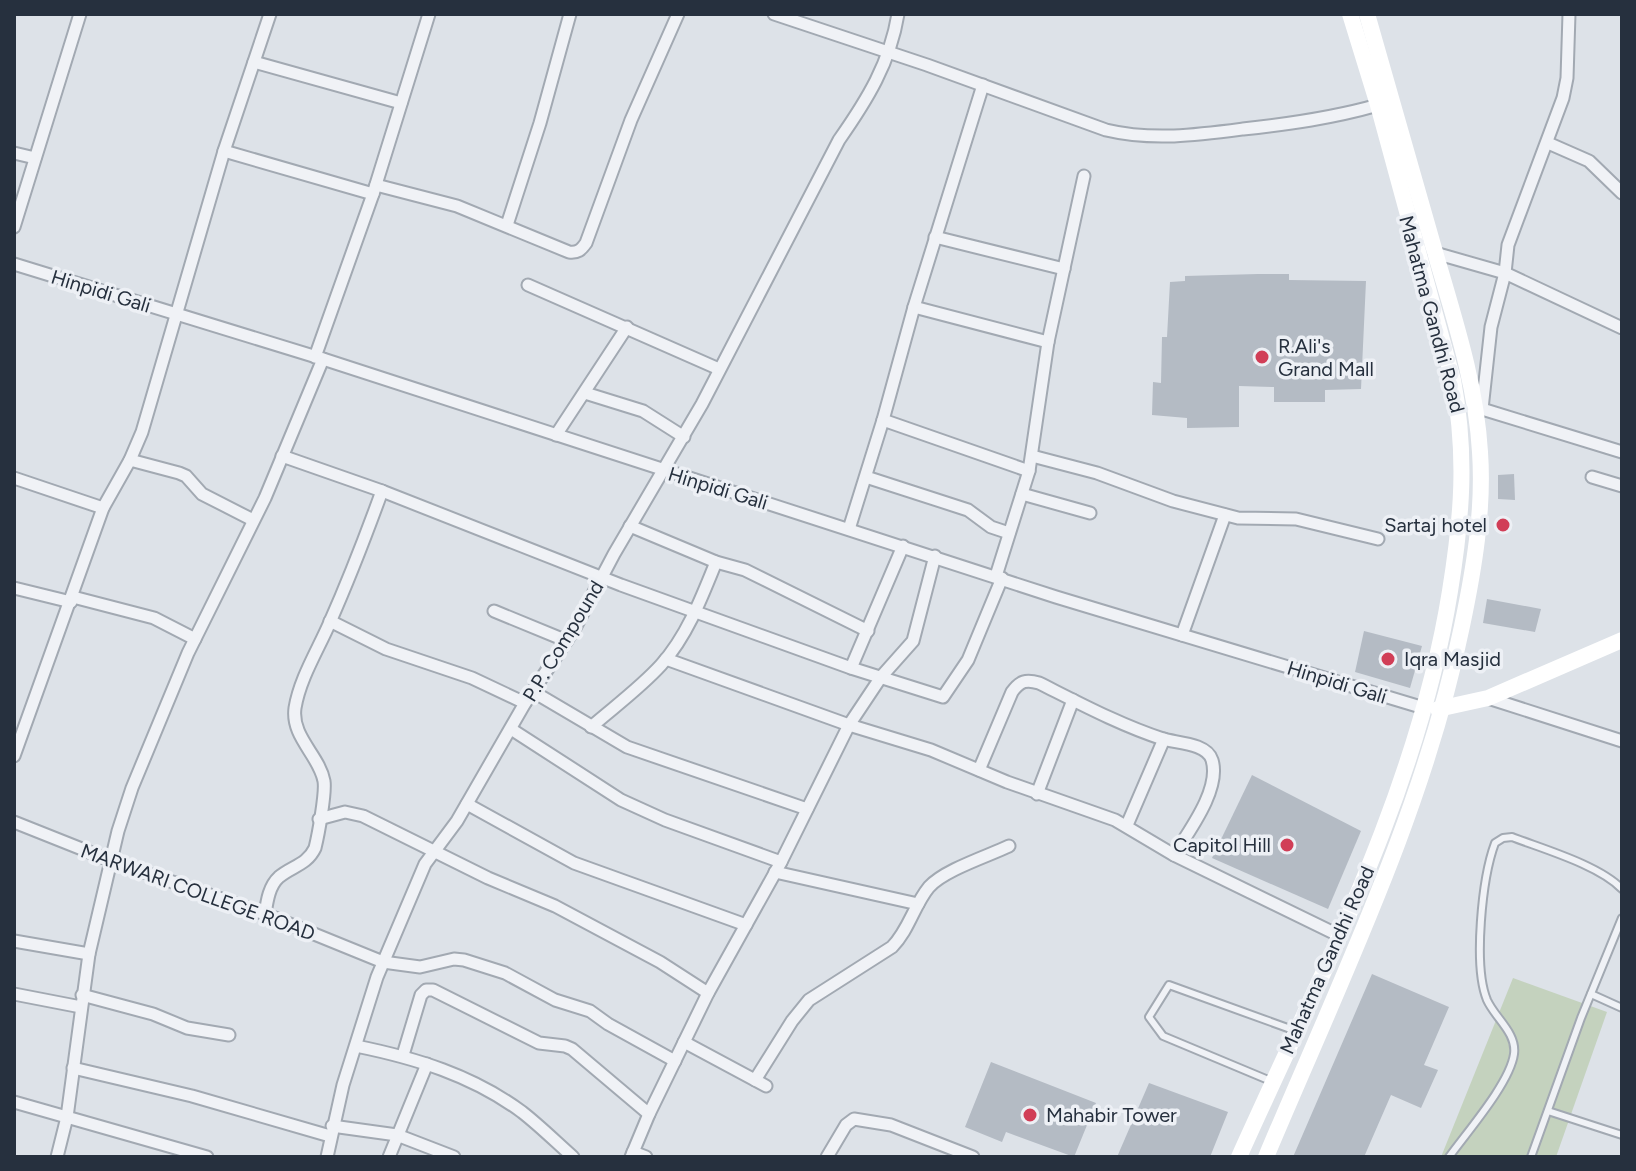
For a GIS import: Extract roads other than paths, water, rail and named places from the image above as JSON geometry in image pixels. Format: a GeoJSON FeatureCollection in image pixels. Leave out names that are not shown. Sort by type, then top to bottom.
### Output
{"type":"FeatureCollection","features":[{"type":"Feature","properties":{"kind":"main road","name":"Mahatma Gandhi Road"},"geometry":{"type":"LineString","coordinates":[[1239,1157],[1390,818],[1441,641],[1463,495],[1463,454],[1453,380],[1350,14]]}},
{"type":"Feature","properties":{"kind":"main road","name":"Mahatma Gandhi Road"},"geometry":{"type":"LineString","coordinates":[[1266,1157],[1403,830],[1444,709],[1470,587],[1481,490],[1479,413],[1367,14]]}},
{"type":"Feature","properties":{"kind":"main road"},"geometry":{"type":"LineString","coordinates":[[1424,708],[1444,709],[1488,698],[1622,640]]}},
{"type":"Feature","properties":{"kind":"street"},"geometry":{"type":"LineString","coordinates":[[14,227],[80,14]]}},
{"type":"Feature","properties":{"kind":"street"},"geometry":{"type":"LineString","coordinates":[[14,756],[103,508],[142,432],[224,151],[270,14]]}},
{"type":"Feature","properties":{"kind":"street"},"geometry":{"type":"LineString","coordinates":[[57,1157],[67,1117],[89,954],[118,831],[141,763],[195,639],[282,456],[319,358],[429,14]]}},
{"type":"Feature","properties":{"kind":"street"},"geometry":{"type":"LineString","coordinates":[[507,225],[570,14]]}},
{"type":"Feature","properties":{"kind":"street"},"geometry":{"type":"LineString","coordinates":[[224,151],[374,190],[457,206],[575,253],[586,243],[631,120],[678,14]]}},
{"type":"Feature","properties":{"kind":"street"},"geometry":{"type":"LineString","coordinates":[[774,14],[1127,135],[1193,136],[1293,124],[1378,105]]}},
{"type":"Feature","properties":{"kind":"street","name":"P.P. Compound"},"geometry":{"type":"LineString","coordinates":[[327,1157],[331,1131],[383,962],[433,851],[467,804],[532,691],[567,641],[630,526],[684,437],[839,140],[868,99],[889,52],[898,14]]}},
{"type":"Feature","properties":{"kind":"street"},"geometry":{"type":"LineString","coordinates":[[1569,14],[1567,78],[1548,143],[1508,245],[1505,273],[1491,327],[1479,413],[1622,452]]}},
{"type":"Feature","properties":{"kind":"street"},"geometry":{"type":"LineString","coordinates":[[254,62],[401,103]]}},
{"type":"Feature","properties":{"kind":"street"},"geometry":{"type":"LineString","coordinates":[[849,529],[983,85]]}},
{"type":"Feature","properties":{"kind":"street"},"geometry":{"type":"LineString","coordinates":[[1548,143],[1589,161],[1622,193]]}},
{"type":"Feature","properties":{"kind":"street"},"geometry":{"type":"LineString","coordinates":[[14,153],[35,158]]}},
{"type":"Feature","properties":{"kind":"street"},"geometry":{"type":"LineString","coordinates":[[282,456],[382,491],[601,578],[851,668],[943,697],[968,660],[999,577],[1029,471],[1048,342],[1084,176]]}},
{"type":"Feature","properties":{"kind":"street"},"geometry":{"type":"LineString","coordinates":[[935,237],[1064,269]]}},
{"type":"Feature","properties":{"kind":"street"},"geometry":{"type":"LineString","coordinates":[[1435,253],[1505,273],[1622,328]]}},
{"type":"Feature","properties":{"kind":"street","name":"Hinpidi Gali"},"geometry":{"type":"LineString","coordinates":[[14,264],[319,358],[1056,597],[1424,708]]}},
{"type":"Feature","properties":{"kind":"street"},"geometry":{"type":"LineString","coordinates":[[528,285],[719,369]]}},
{"type":"Feature","properties":{"kind":"street"},"geometry":{"type":"LineString","coordinates":[[914,307],[1048,342]]}},
{"type":"Feature","properties":{"kind":"street"},"geometry":{"type":"LineString","coordinates":[[556,435],[627,327]]}},
{"type":"Feature","properties":{"kind":"street"},"geometry":{"type":"LineString","coordinates":[[585,393],[643,411],[684,437]]}},
{"type":"Feature","properties":{"kind":"street"},"geometry":{"type":"LineString","coordinates":[[883,420],[1029,471]]}},
{"type":"Feature","properties":{"kind":"street"},"geometry":{"type":"LineString","coordinates":[[1032,456],[1097,473],[1173,501],[1225,515],[1260,520],[1296,519],[1378,539]]}},
{"type":"Feature","properties":{"kind":"street"},"geometry":{"type":"LineString","coordinates":[[130,460],[186,476],[202,494],[253,520]]}},
{"type":"Feature","properties":{"kind":"street"},"geometry":{"type":"LineString","coordinates":[[866,477],[968,510],[991,527],[1009,533]]}},
{"type":"Feature","properties":{"kind":"street"},"geometry":{"type":"LineString","coordinates":[[1592,477],[1622,486]]}},
{"type":"Feature","properties":{"kind":"street"},"geometry":{"type":"LineString","coordinates":[[14,478],[103,508]]}},
{"type":"Feature","properties":{"kind":"street"},"geometry":{"type":"LineString","coordinates":[[265,914],[271,887],[278,878],[311,857],[317,841],[324,778],[299,734],[295,709],[305,677],[382,491]]}},
{"type":"Feature","properties":{"kind":"street"},"geometry":{"type":"LineString","coordinates":[[1022,494],[1090,513]]}},
{"type":"Feature","properties":{"kind":"street"},"geometry":{"type":"LineString","coordinates":[[1182,635],[1225,515]]}},
{"type":"Feature","properties":{"kind":"street"},"geometry":{"type":"LineString","coordinates":[[630,526],[716,562],[745,570],[868,631]]}},
{"type":"Feature","properties":{"kind":"street"},"geometry":{"type":"LineString","coordinates":[[851,668],[903,546]]}},
{"type":"Feature","properties":{"kind":"street"},"geometry":{"type":"LineString","coordinates":[[646,1157],[632,1154],[708,993],[778,867],[849,725],[881,677],[913,641],[935,556]]}},
{"type":"Feature","properties":{"kind":"street"},"geometry":{"type":"LineString","coordinates":[[591,727],[666,659],[694,611],[716,562]]}},
{"type":"Feature","properties":{"kind":"street"},"geometry":{"type":"LineString","coordinates":[[14,588],[154,618],[195,639]]}},
{"type":"Feature","properties":{"kind":"street"},"geometry":{"type":"LineString","coordinates":[[494,611],[567,641]]}},
{"type":"Feature","properties":{"kind":"street"},"geometry":{"type":"LineString","coordinates":[[330,621],[386,649],[479,681],[525,703]]}},
{"type":"Feature","properties":{"kind":"street"},"geometry":{"type":"LineString","coordinates":[[666,659],[849,725],[923,747],[1037,794],[1127,825],[1174,855],[1338,935]]}},
{"type":"Feature","properties":{"kind":"street"},"geometry":{"type":"LineString","coordinates":[[979,770],[1018,684],[1031,681],[1164,739],[1200,749],[1209,754],[1213,761],[1211,785],[1203,809],[1174,855]]}},
{"type":"Feature","properties":{"kind":"street"},"geometry":{"type":"LineString","coordinates":[[532,691],[613,740],[648,755],[807,809]]}},
{"type":"Feature","properties":{"kind":"street"},"geometry":{"type":"LineString","coordinates":[[1488,698],[1622,741]]}},
{"type":"Feature","properties":{"kind":"street"},"geometry":{"type":"LineString","coordinates":[[1037,794],[1073,700]]}},
{"type":"Feature","properties":{"kind":"street"},"geometry":{"type":"LineString","coordinates":[[511,729],[601,789],[665,820],[778,867],[918,904]]}},
{"type":"Feature","properties":{"kind":"street"},"geometry":{"type":"LineString","coordinates":[[1127,825],[1164,739]]}},
{"type":"Feature","properties":{"kind":"street"},"geometry":{"type":"LineString","coordinates":[[467,804],[574,863],[746,925]]}},
{"type":"Feature","properties":{"kind":"street"},"geometry":{"type":"LineString","coordinates":[[319,819],[353,813],[593,925],[708,993]]}},
{"type":"Feature","properties":{"kind":"street","name":"MARWARI COLLEGE ROAD"},"geometry":{"type":"LineString","coordinates":[[14,822],[112,861],[265,914],[383,962],[420,967],[454,959],[476,962],[505,973],[555,1000],[590,1011],[675,1061]]}},
{"type":"Feature","properties":{"kind":"street"},"geometry":{"type":"LineString","coordinates":[[684,1042],[760,1083],[792,1021],[809,1000],[892,947],[936,880],[1009,846]]}},
{"type":"Feature","properties":{"kind":"street"},"geometry":{"type":"LineString","coordinates":[[14,941],[89,954]]}},
{"type":"Feature","properties":{"kind":"street"},"geometry":{"type":"LineString","coordinates":[[403,1055],[421,995],[426,990],[433,990],[539,1043],[572,1049],[649,1114]]}},
{"type":"Feature","properties":{"kind":"street"},"geometry":{"type":"LineString","coordinates":[[14,994],[81,1001],[153,1014],[187,1028],[229,1035]]}},
{"type":"Feature","properties":{"kind":"street"},"geometry":{"type":"LineString","coordinates":[[356,1046],[403,1055],[464,1077],[512,1105],[573,1157]]}},
{"type":"Feature","properties":{"kind":"street"},"geometry":{"type":"LineString","coordinates":[[389,1157],[427,1064]]}},
{"type":"Feature","properties":{"kind":"street"},"geometry":{"type":"LineString","coordinates":[[73,1068],[331,1131],[397,1135],[454,1157]]}},
{"type":"Feature","properties":{"kind":"street"},"geometry":{"type":"LineString","coordinates":[[14,1102],[207,1157]]}},
{"type":"Feature","properties":{"kind":"street"},"geometry":{"type":"LineString","coordinates":[[827,1157],[846,1125],[854,1119],[891,1125],[973,1157]]}},
{"type":"Feature","properties":{"kind":"lane"},"geometry":{"type":"LineString","coordinates":[[1449,1157],[1486,1106],[1514,1058],[1515,1047],[1488,1001],[1483,984],[1481,913],[1495,843],[1512,837],[1584,865],[1622,889]]}},
{"type":"Feature","properties":{"kind":"lane"},"geometry":{"type":"LineString","coordinates":[[1531,1157],[1622,918]]}},
{"type":"Feature","properties":{"kind":"lane"},"geometry":{"type":"LineString","coordinates":[[1273,1082],[1163,1036],[1149,1017],[1169,985],[1296,1031]]}},
{"type":"Feature","properties":{"kind":"lane"},"geometry":{"type":"LineString","coordinates":[[1591,994],[1622,1008]]}},
{"type":"Feature","properties":{"kind":"lane"},"geometry":{"type":"LineString","coordinates":[[1548,1111],[1622,1135]]}},
{"type":"Feature","properties":{"kind":"place","name":"R.Ali's Grand Mall"},"geometry":{"type":"Point","coordinates":[1262,357]}},
{"type":"Feature","properties":{"kind":"place","name":"Sartaj hotel"},"geometry":{"type":"Point","coordinates":[1503,525]}},
{"type":"Feature","properties":{"kind":"place","name":"Iqra Masjid"},"geometry":{"type":"Point","coordinates":[1388,659]}},
{"type":"Feature","properties":{"kind":"place","name":"Capitol Hill"},"geometry":{"type":"Point","coordinates":[1287,845]}},
{"type":"Feature","properties":{"kind":"place","name":"Mahabir Tower"},"geometry":{"type":"Point","coordinates":[1030,1115]}}]}
